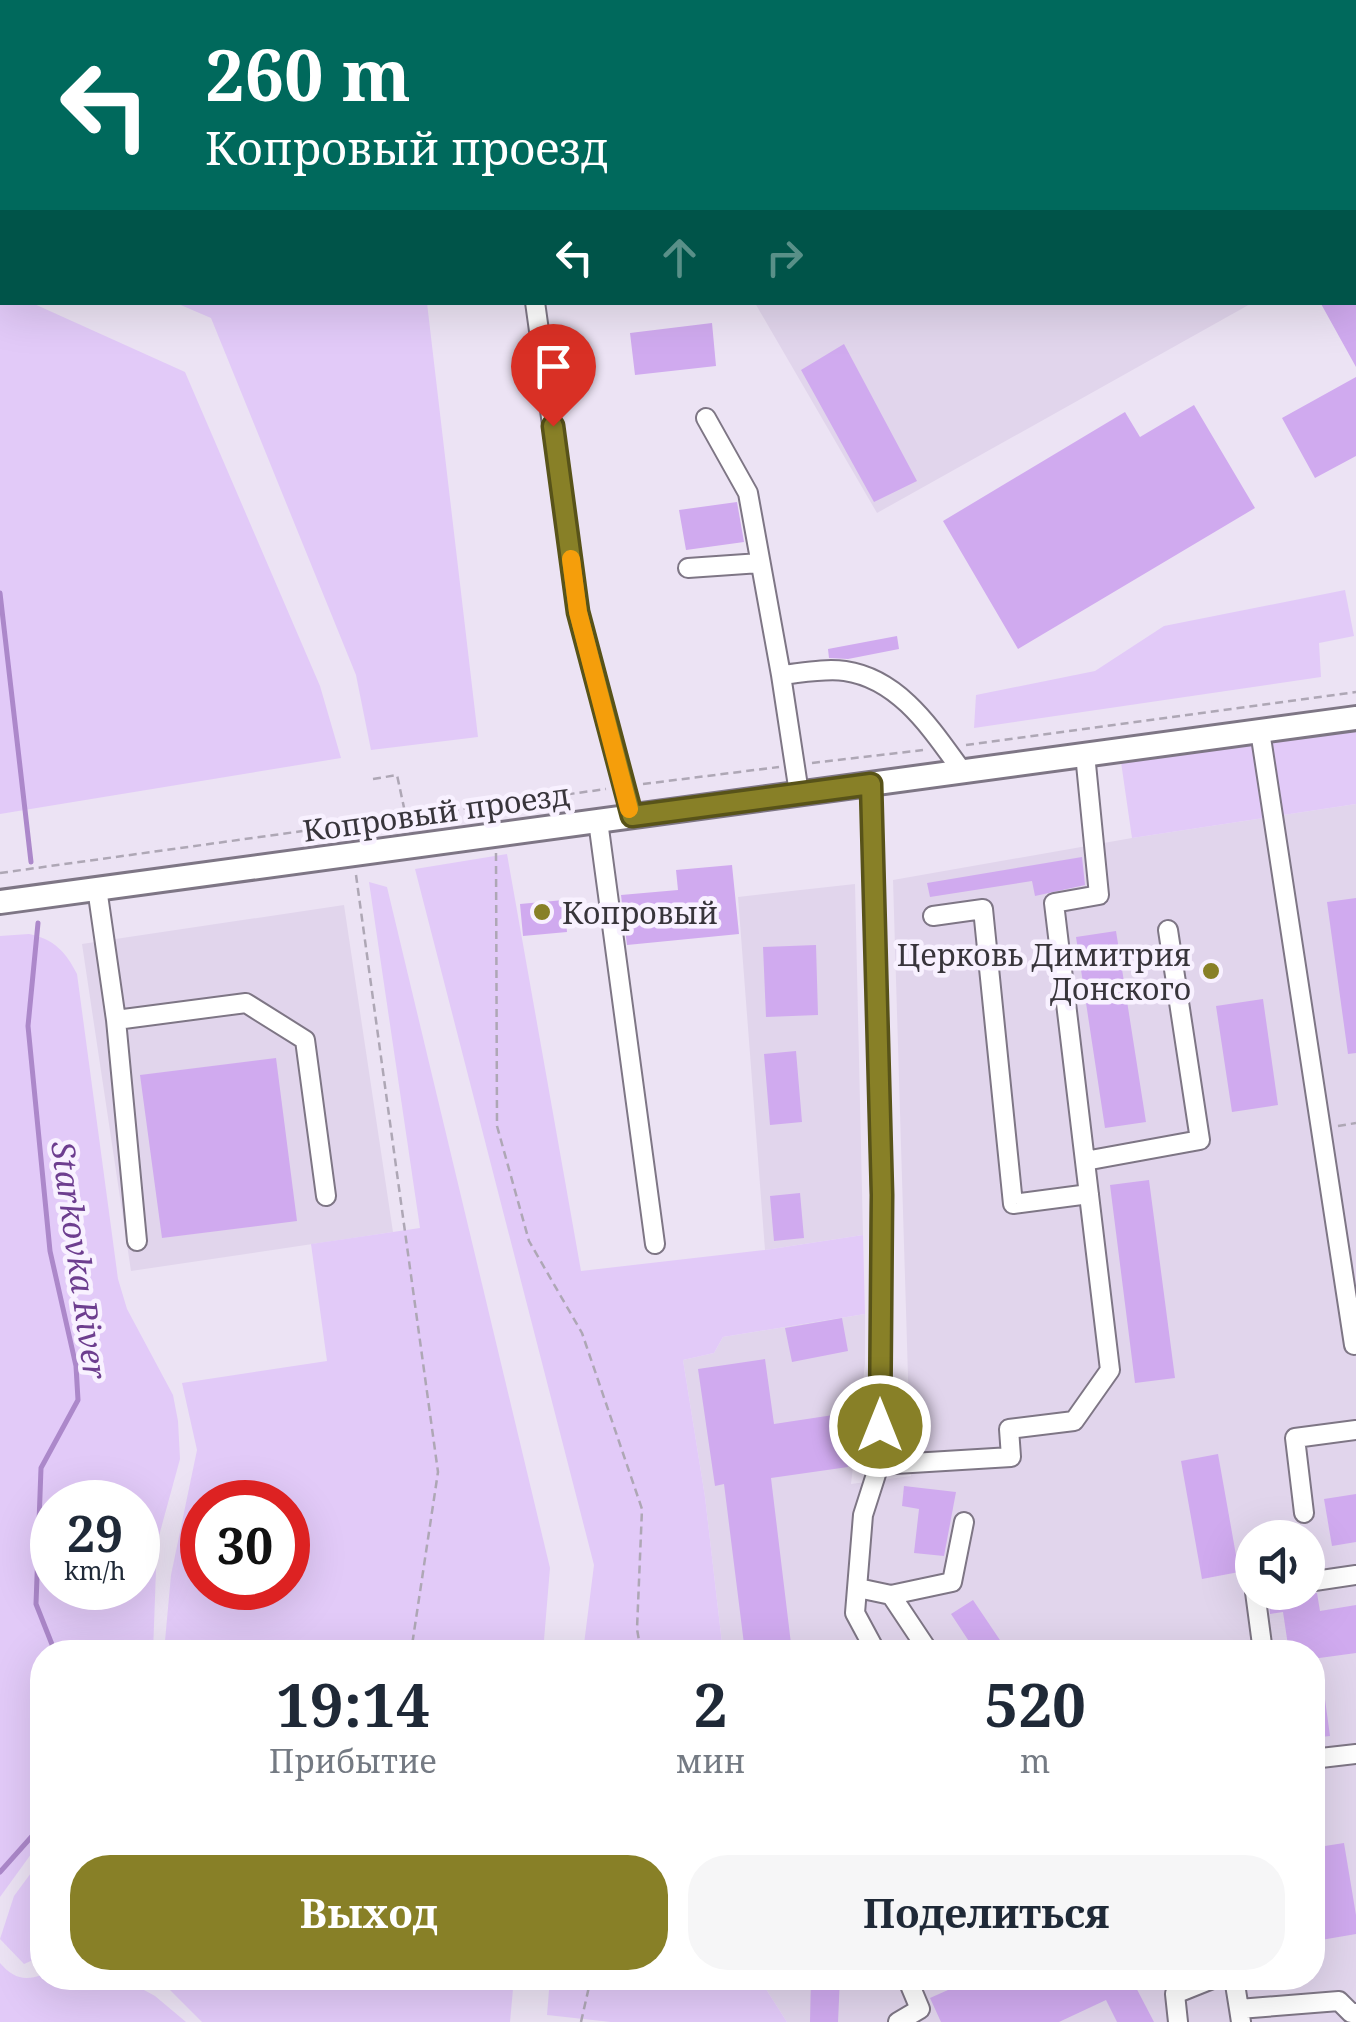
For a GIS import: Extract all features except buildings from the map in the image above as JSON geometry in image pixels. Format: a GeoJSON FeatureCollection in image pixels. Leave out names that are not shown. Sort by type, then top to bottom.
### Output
{"type":"FeatureCollection","features":[{"type":"Feature","properties":{"kind":"main road","name":"Копровый проезд"},"geometry":{"type":"LineString","coordinates":[[0,902],[1356,718]]}},
{"type":"Feature","properties":{"kind":"street"},"geometry":{"type":"LineString","coordinates":[[534,305],[578,612],[632,816]]}},
{"type":"Feature","properties":{"kind":"street"},"geometry":{"type":"LineString","coordinates":[[706,418],[748,493],[799,794]]}},
{"type":"Feature","properties":{"kind":"street"},"geometry":{"type":"LineString","coordinates":[[688,568],[760,563]]}},
{"type":"Feature","properties":{"kind":"street"},"geometry":{"type":"LineString","coordinates":[[781,675],[842,670],[870,678],[922,715],[962,771]]}},
{"type":"Feature","properties":{"kind":"street"},"geometry":{"type":"LineString","coordinates":[[1260,731],[1354,1345]]}},
{"type":"Feature","properties":{"kind":"street"},"geometry":{"type":"LineString","coordinates":[[880,1465],[1011,1457],[1010,1430],[1074,1421],[1110,1370],[1054,903],[1099,895],[1086,754]]}},
{"type":"Feature","properties":{"kind":"street"},"geometry":{"type":"LineString","coordinates":[[870,1640],[856,1613],[863,1515],[880,1465],[882,1195],[871,784]]}},
{"type":"Feature","properties":{"kind":"street"},"geometry":{"type":"LineString","coordinates":[[598,820],[655,1244]]}},
{"type":"Feature","properties":{"kind":"street"},"geometry":{"type":"LineString","coordinates":[[97,888],[116,1020],[136,1242]]}},
{"type":"Feature","properties":{"kind":"street"},"geometry":{"type":"LineString","coordinates":[[933,916],[983,908],[1013,1204],[1089,1194]]}},
{"type":"Feature","properties":{"kind":"street"},"geometry":{"type":"LineString","coordinates":[[1085,1160],[1200,1140],[1168,930]]}},
{"type":"Feature","properties":{"kind":"street"},"geometry":{"type":"LineString","coordinates":[[116,1020],[246,1003],[305,1040],[326,1196]]}},
{"type":"Feature","properties":{"kind":"street"},"geometry":{"type":"LineString","coordinates":[[1304,1512],[1295,1438],[1356,1430]]}},
{"type":"Feature","properties":{"kind":"street"},"geometry":{"type":"LineString","coordinates":[[858,1588],[891,1596],[952,1582],[964,1522]]}},
{"type":"Feature","properties":{"kind":"street"},"geometry":{"type":"LineString","coordinates":[[1325,1580],[1356,1575]]}},
{"type":"Feature","properties":{"kind":"street"},"geometry":{"type":"LineString","coordinates":[[891,1596],[922,1640]]}},
{"type":"Feature","properties":{"kind":"street"},"geometry":{"type":"LineString","coordinates":[[1257,1610],[1261,1640]]}},
{"type":"Feature","properties":{"kind":"street"},"geometry":{"type":"LineString","coordinates":[[1325,1758],[1356,1754]]}},
{"type":"Feature","properties":{"kind":"street"},"geometry":{"type":"LineString","coordinates":[[898,2022],[922,2016],[912,1990]]}},
{"type":"Feature","properties":{"kind":"street"},"geometry":{"type":"LineString","coordinates":[[1178,2022],[1175,1994],[1185,1990]]}},
{"type":"Feature","properties":{"kind":"street"},"geometry":{"type":"LineString","coordinates":[[1236,1990],[1240,2015],[1338,2002],[1356,2013]]}},
{"type":"Feature","properties":{"kind":"path"},"geometry":{"type":"LineString","coordinates":[[0,873],[1356,692]]}},
{"type":"Feature","properties":{"kind":"path"},"geometry":{"type":"LineString","coordinates":[[373,779],[397,775],[406,817]]}},
{"type":"Feature","properties":{"kind":"path"},"geometry":{"type":"LineString","coordinates":[[497,833],[497,1126],[530,1241],[582,1333],[642,1509],[638,1640]]}},
{"type":"Feature","properties":{"kind":"path"},"geometry":{"type":"LineString","coordinates":[[354,854],[438,1472],[413,1640]]}},
{"type":"Feature","properties":{"kind":"path"},"geometry":{"type":"LineString","coordinates":[[581,2022],[586,1992]]}},
{"type":"Feature","properties":{"kind":"shaded area"},"geometry":{"type":"Polygon","coordinates":[[[0,305],[36,305],[185,372],[320,686],[341,758],[0,814],[0,305]]]}},
{"type":"Feature","properties":{"kind":"shaded area"},"geometry":{"type":"Polygon","coordinates":[[[181,305],[427,305],[478,737],[371,750],[356,675],[211,318],[181,305]]]}},
{"type":"Feature","properties":{"kind":"shaded area"},"geometry":{"type":"Polygon","coordinates":[[[756,305],[1248,305],[877,513],[756,305]]]}},
{"type":"Feature","properties":{"kind":"shaded area"},"geometry":{"type":"Polygon","coordinates":[[[1345,590],[1354,636],[1319,643],[1321,677],[974,728],[976,695],[1095,671],[1164,626],[1345,590]]]}},
{"type":"Feature","properties":{"kind":"shaded area"},"geometry":{"type":"Polygon","coordinates":[[[1356,727],[1356,804],[1132,838],[1121,762],[1356,727]]]}},
{"type":"Feature","properties":{"kind":"shaded area"},"geometry":{"type":"Polygon","coordinates":[[[1356,804],[1356,2022],[787,2022],[767,1990],[1325,1990],[1325,1640],[722,1640],[705,1497],[683,1360],[714,1353],[723,1337],[865,1314],[865,1364],[851,1484],[911,1476],[893,880],[1356,804]]]}},
{"type":"Feature","properties":{"kind":"shaded area"},"geometry":{"type":"Polygon","coordinates":[[[507,854],[581,1271],[863,1235],[865,1314],[723,1337],[714,1353],[683,1360],[705,1497],[722,1640],[585,1640],[594,1565],[415,869],[507,854]]]}},
{"type":"Feature","properties":{"kind":"shaded area"},"geometry":{"type":"Polygon","coordinates":[[[369,882],[387,887],[550,1568],[544,1640],[165,1640],[171,1575],[180,1532],[180,1610],[310,1610],[310,1480],[191,1480],[197,1450],[182,1383],[327,1361],[311,1244],[420,1228],[369,882]]]}},
{"type":"Feature","properties":{"kind":"shaded area"},"geometry":{"type":"Polygon","coordinates":[[[855,884],[863,1235],[765,1250],[738,897],[855,884]]]}},
{"type":"Feature","properties":{"kind":"shaded area"},"geometry":{"type":"Polygon","coordinates":[[[344,905],[393,1232],[131,1271],[82,944],[344,905]]]}},
{"type":"Feature","properties":{"kind":"shaded area"},"geometry":{"type":"Polygon","coordinates":[[[29,934],[46,939],[64,953],[77,974],[118,1279],[127,1309],[173,1395],[180,1459],[160,1532],[160,1480],[30,1480],[30,1610],[155,1610],[153,1640],[30,1640],[30,1856],[0,1897],[0,936],[29,934]]]}},
{"type":"Feature","properties":{"kind":"shaded area"},"geometry":{"type":"Polygon","coordinates":[[[30,1874],[30,1961],[24,1964],[0,1939],[14,1896],[30,1874]]]}},
{"type":"Feature","properties":{"kind":"shaded area"},"geometry":{"type":"Polygon","coordinates":[[[0,1963],[14,1975],[30,1978],[30,1990],[144,1990],[186,2022],[0,2022],[0,1963]]]}},
{"type":"Feature","properties":{"kind":"shaded area"},"geometry":{"type":"Polygon","coordinates":[[[170,1990],[513,1990],[510,2022],[202,2022],[170,1990]]]}},
{"type":"Feature","properties":{"kind":"shaded area"},"geometry":{"type":"Polygon","coordinates":[[[549,1990],[767,1990],[787,2022],[611,2022],[547,2015],[549,1990]]]}},
{"type":"Feature","properties":{"kind":"waterway","name":"Starkovka River"},"geometry":{"type":"LineString","coordinates":[[0,593],[31,862]]}},
{"type":"Feature","properties":{"kind":"waterway","name":"Starkovka River"},"geometry":{"type":"LineString","coordinates":[[38,923],[28,1026],[50,1251],[76,1366],[78,1400],[41,1468],[36,1604],[50,1640]]}},
{"type":"Feature","properties":{"kind":"waterway","name":"Starkovka River"},"geometry":{"type":"LineString","coordinates":[[0,1872],[30,1838]]}},
{"type":"Feature","properties":{"kind":"slow traffic"},"geometry":{"type":"LineString","coordinates":[[571,559],[578,612],[629,809]]}},
{"type":"Feature","properties":{"kind":"place","name":"Копровый"},"geometry":{"type":"Point","coordinates":[542,912]}},
{"type":"Feature","properties":{"kind":"place","name":"Церковь Димитрия Донского"},"geometry":{"type":"Point","coordinates":[1211,971]}},
{"type":"Feature","properties":{"kind":"route"},"geometry":{"type":"LineString","coordinates":[[553,426],[578,612],[632,816],[871,784],[882,1195],[880,1426]]}}]}
